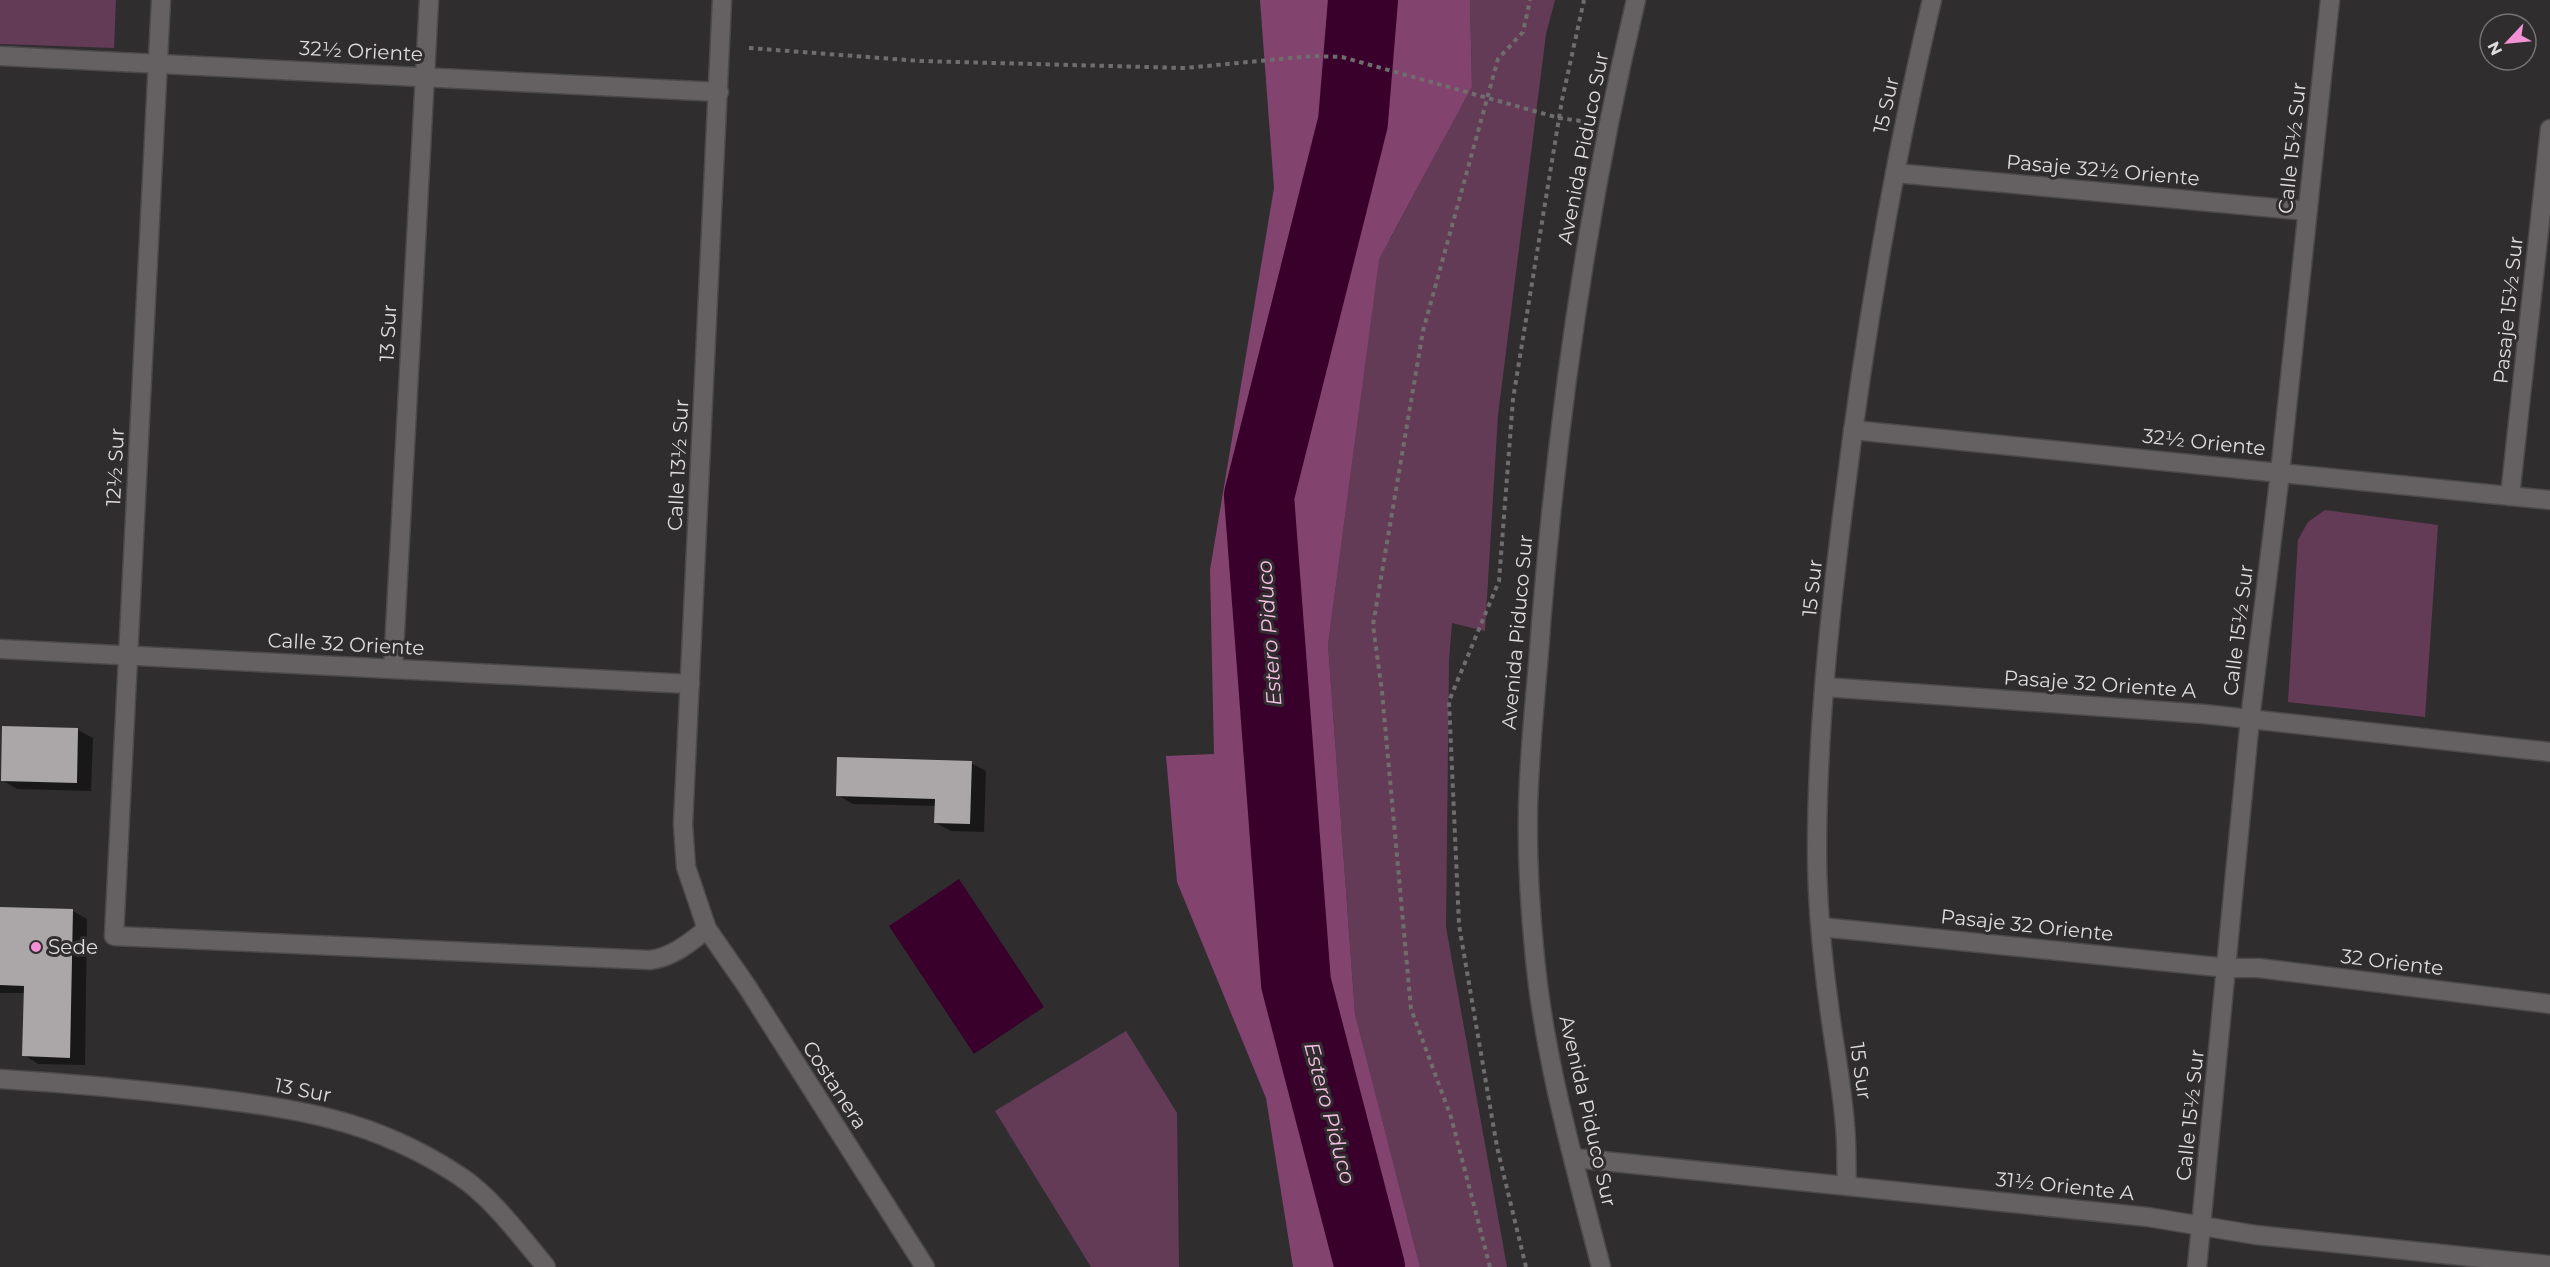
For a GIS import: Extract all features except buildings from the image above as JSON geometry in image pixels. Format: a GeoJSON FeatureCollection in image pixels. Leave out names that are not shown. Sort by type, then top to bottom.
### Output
{"type":"FeatureCollection","features":[{"type":"Feature","properties":{"kind":"street","name":"12½ Sur"},"geometry":{"type":"LineString","coordinates":[[161,0],[114,936],[650,960],[660,959],[677,951],[707,928]]}},
{"type":"Feature","properties":{"kind":"street","name":"13 Sur"},"geometry":{"type":"LineString","coordinates":[[393,669],[429,0]]}},
{"type":"Feature","properties":{"kind":"street","name":"Calle 13½ Sur"},"geometry":{"type":"LineString","coordinates":[[707,928],[686,867],[684,835],[723,0]]}},
{"type":"Feature","properties":{"kind":"street","name":"Avenida Piduco Sur"},"geometry":{"type":"LineString","coordinates":[[1600,1267],[1557,1093],[1535,961],[1529,887],[1528,813],[1531,738],[1550,515],[1569,355],[1608,124],[1636,0]]}},
{"type":"Feature","properties":{"kind":"street","name":"15 Sur"},"geometry":{"type":"LineString","coordinates":[[1847,1186],[1845,1129],[1821,927],[1817,855],[1818,774],[1825,687],[1853,430],[1872,301],[1895,173],[1932,0]]}},
{"type":"Feature","properties":{"kind":"street","name":"Calle 15½ Sur"},"geometry":{"type":"LineString","coordinates":[[2198,1267],[2250,719],[2280,473],[2330,0]]}},
{"type":"Feature","properties":{"kind":"street","name":"32½ Oriente"},"geometry":{"type":"LineString","coordinates":[[0,56],[719,92]]}},
{"type":"Feature","properties":{"kind":"street","name":"Pasaje 15½ Sur"},"geometry":{"type":"LineString","coordinates":[[2510,496],[2550,129]]}},
{"type":"Feature","properties":{"kind":"street","name":"Pasaje 32½ Oriente"},"geometry":{"type":"LineString","coordinates":[[1895,173],[2307,211]]}},
{"type":"Feature","properties":{"kind":"street","name":"32½ Oriente"},"geometry":{"type":"LineString","coordinates":[[1853,430],[2550,500]]}},
{"type":"Feature","properties":{"kind":"street","name":"Calle 32 Oriente"},"geometry":{"type":"LineString","coordinates":[[0,649],[690,684]]}},
{"type":"Feature","properties":{"kind":"street","name":"Pasaje 32 Oriente A"},"geometry":{"type":"LineString","coordinates":[[1825,687],[2204,714],[2550,752]]}},
{"type":"Feature","properties":{"kind":"street","name":"Pasaje 32 Oriente"},"geometry":{"type":"LineString","coordinates":[[1821,927],[2228,968]]}},
{"type":"Feature","properties":{"kind":"street","name":"Costanera"},"geometry":{"type":"LineString","coordinates":[[707,928],[746,985],[925,1267]]}},
{"type":"Feature","properties":{"kind":"street","name":"32 Oriente"},"geometry":{"type":"LineString","coordinates":[[2228,968],[2259,968],[2550,1004]]}},
{"type":"Feature","properties":{"kind":"street","name":"13 Sur"},"geometry":{"type":"LineString","coordinates":[[0,1079],[105,1086],[261,1105],[312,1113],[354,1124],[413,1148],[461,1176],[498,1210],[546,1267]]}},
{"type":"Feature","properties":{"kind":"street","name":"31½ Oriente A"},"geometry":{"type":"LineString","coordinates":[[1574,1158],[2148,1217],[2256,1235],[2550,1265]]}},
{"type":"Feature","properties":{"kind":"path"},"geometry":{"type":"LineString","coordinates":[[1490,1267],[1450,1117],[1411,1009],[1382,692],[1373,626],[1423,331],[1498,59],[1523,32],[1530,0]]}},
{"type":"Feature","properties":{"kind":"path"},"geometry":{"type":"LineString","coordinates":[[1526,1267],[1497,1147],[1459,925],[1449,701],[1500,581],[1513,399],[1559,118],[1584,0]]}},
{"type":"Feature","properties":{"kind":"path"},"geometry":{"type":"LineString","coordinates":[[721,45],[921,62],[1185,68],[1312,56],[1342,57],[1559,118],[1608,124]]}},
{"type":"Feature","properties":{"kind":"shaded area"},"geometry":{"type":"Polygon","coordinates":[[[0,0],[116,0],[114,48],[0,44],[0,0]]]}},
{"type":"Feature","properties":{"kind":"shaded area"},"geometry":{"type":"Polygon","coordinates":[[[1260,0],[1470,0],[1472,87],[1379,259],[1328,645],[1355,1014],[1420,1267],[1293,1267],[1266,1098],[1177,882],[1166,756],[1214,754],[1210,570],[1274,188],[1260,0]]]}},
{"type":"Feature","properties":{"kind":"shaded area"},"geometry":{"type":"Polygon","coordinates":[[[1470,0],[1555,0],[1546,34],[1498,415],[1485,631],[1452,623],[1449,661],[1446,927],[1507,1267],[1420,1267],[1355,1014],[1328,645],[1360,402],[1306,751],[1315,867],[1353,1075],[1403,1267],[1352,1267],[1300,1111],[1272,991],[1259,884],[1255,770],[1268,689],[1277,548],[1339,233],[1390,239],[1472,87],[1470,0]]]}},
{"type":"Feature","properties":{"kind":"shaded area"},"geometry":{"type":"Polygon","coordinates":[[[2325,510],[2438,525],[2425,717],[2288,702],[2298,540],[2308,522],[2325,510]]]}},
{"type":"Feature","properties":{"kind":"shaded area"},"geometry":{"type":"Polygon","coordinates":[[[959,879],[1044,1007],[974,1054],[889,926],[959,879]]]}},
{"type":"Feature","properties":{"kind":"shaded area"},"geometry":{"type":"Polygon","coordinates":[[[1126,1031],[1177,1113],[1179,1267],[1091,1267],[995,1111],[1126,1031]]]}},
{"type":"Feature","properties":{"kind":"waterway","name":"Estero Piduco"},"geometry":{"type":"LineString","coordinates":[[1363,0],[1353,122],[1259,496],[1296,983],[1370,1267]]}},
{"type":"Feature","properties":{"kind":"place","name":"Sede"},"geometry":{"type":"Point","coordinates":[36,947]}}]}
